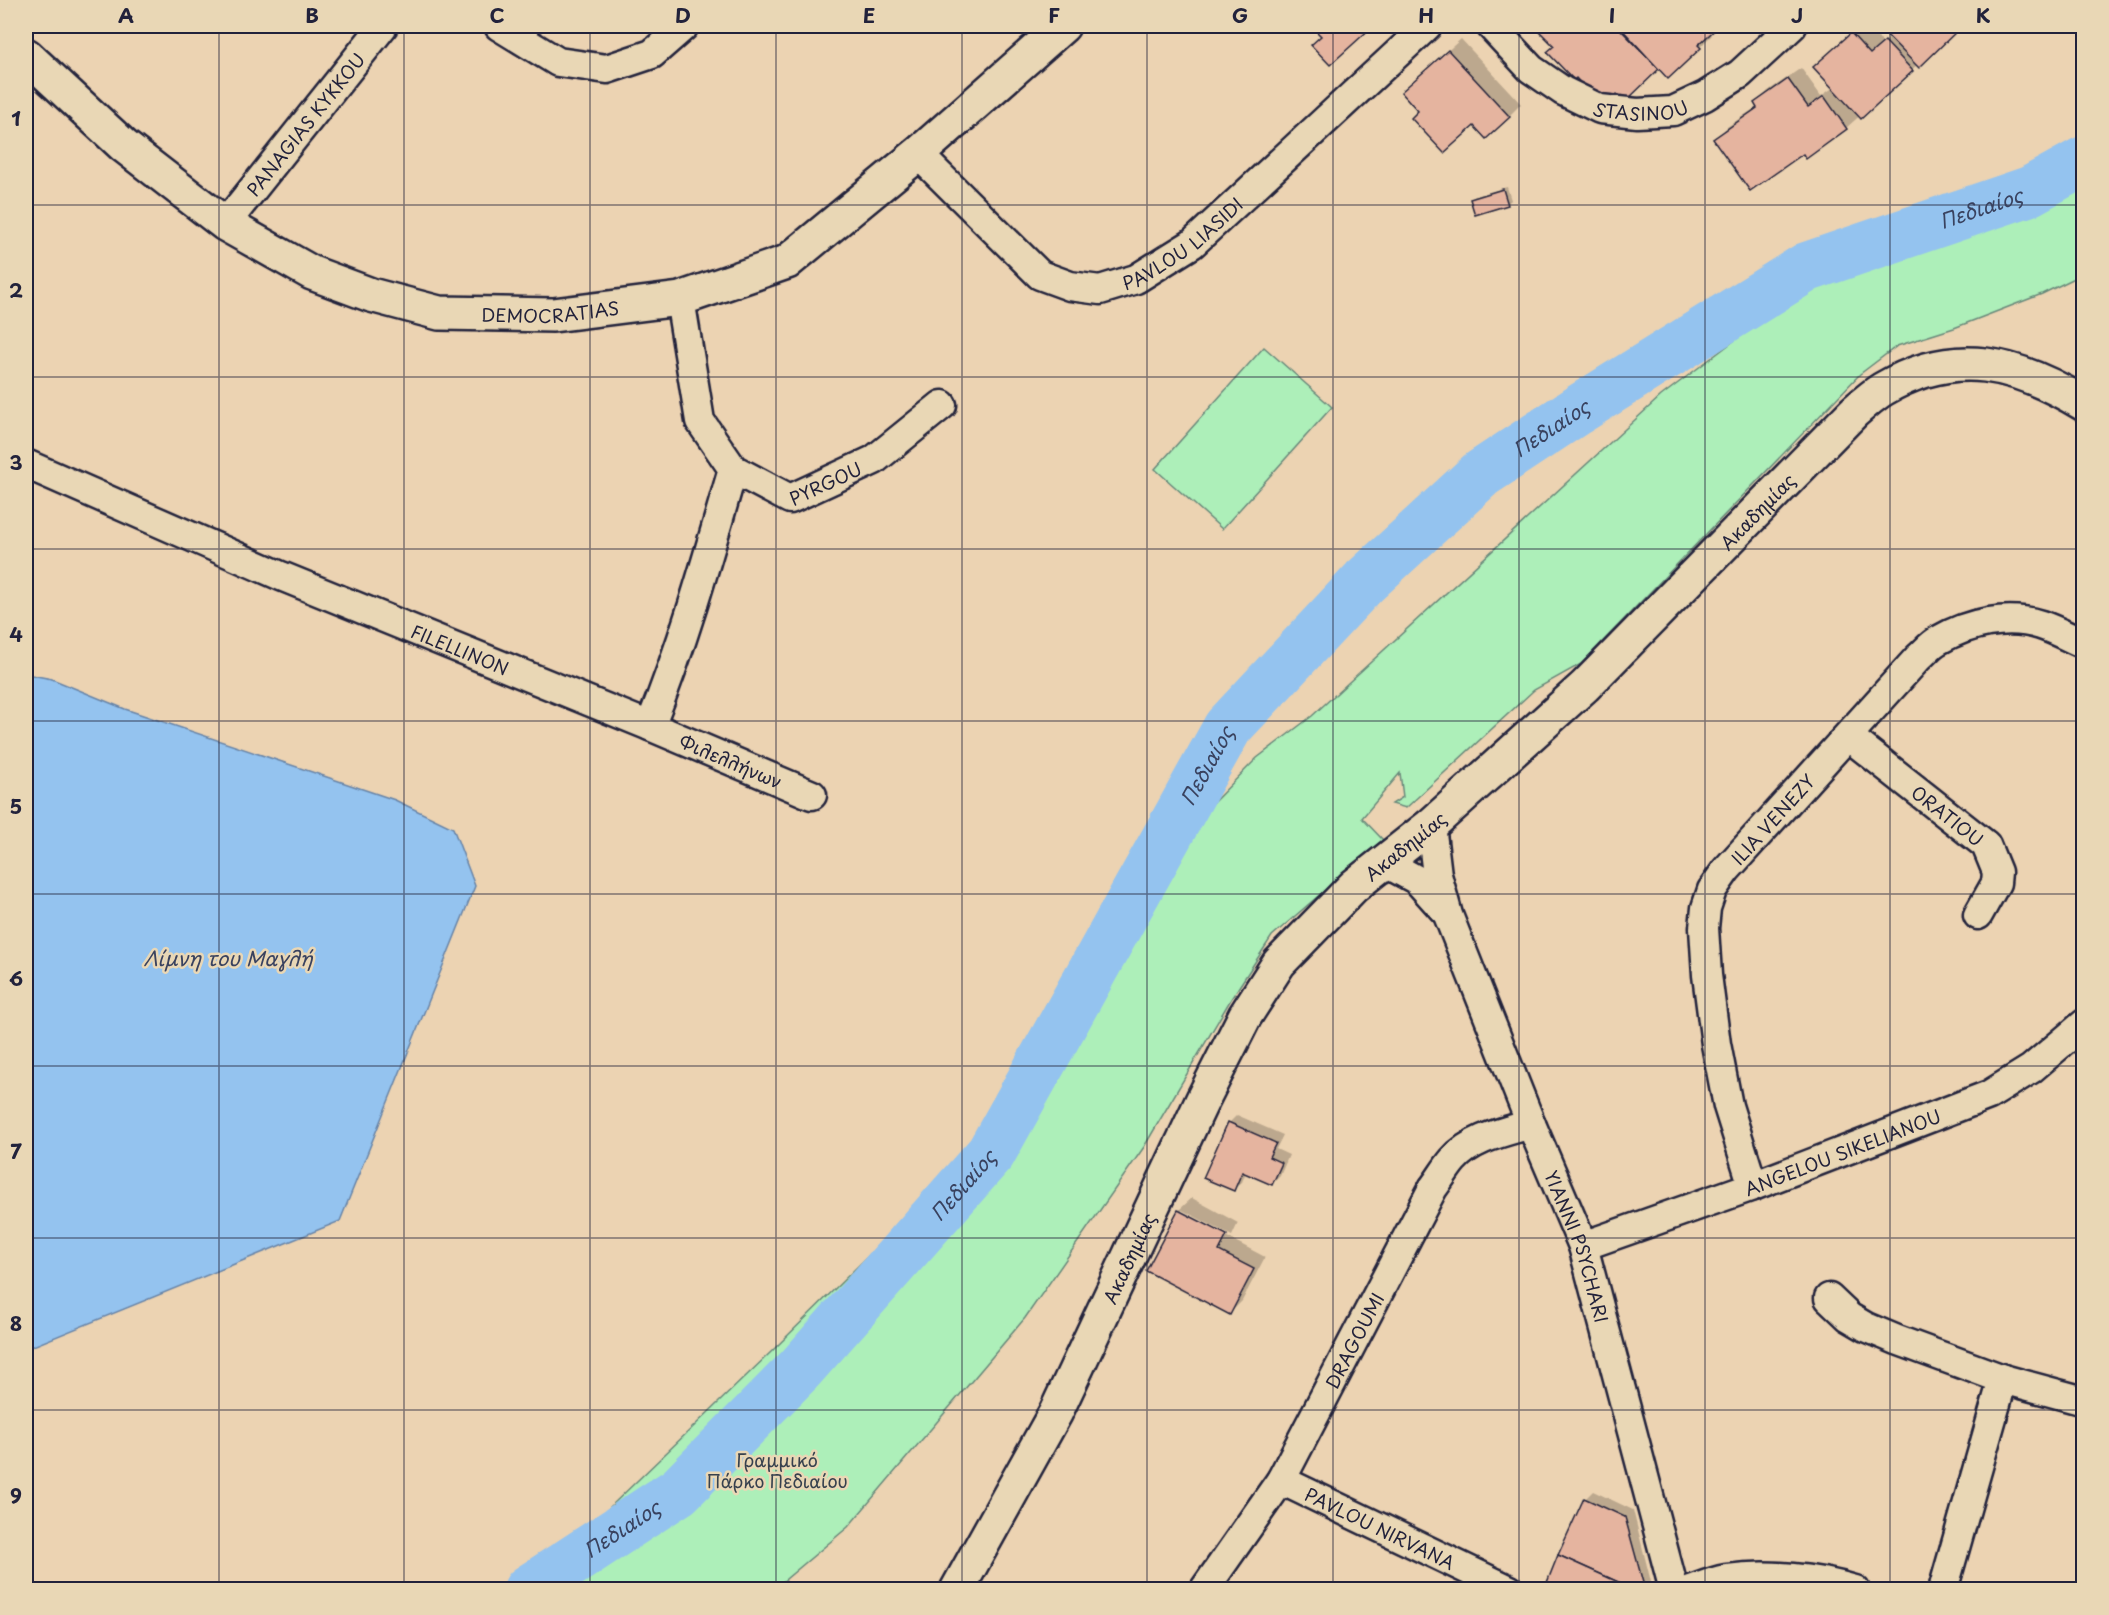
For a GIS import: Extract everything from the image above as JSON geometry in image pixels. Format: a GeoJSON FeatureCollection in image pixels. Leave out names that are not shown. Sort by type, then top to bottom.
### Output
{"type":"FeatureCollection","features":[{"type":"Feature","properties":{"kind":"street","name":"PANAGIAS KYKKOU"},"geometry":{"type":"LineString","coordinates":[[225,224],[383,26]]}},
{"type":"Feature","properties":{"kind":"street"},"geometry":{"type":"LineString","coordinates":[[499,26],[558,62],[607,69],[652,54],[684,26]]}},
{"type":"Feature","properties":{"kind":"street","name":"DEMOCRATIAS"},"geometry":{"type":"LineString","coordinates":[[26,55],[124,146],[225,224],[312,273],[371,295],[439,313],[553,315],[680,299],[787,262],[918,154],[1063,26]]}},
{"type":"Feature","properties":{"kind":"street","name":"PAVLOU LIASIDI"},"geometry":{"type":"LineString","coordinates":[[918,154],[1040,275],[1070,286],[1100,290],[1136,279],[1192,244],[1427,26]]}},
{"type":"Feature","properties":{"kind":"street","name":"STASINOU"},"geometry":{"type":"LineString","coordinates":[[1491,26],[1531,69],[1563,91],[1600,109],[1637,113],[1673,111],[1705,96],[1740,74],[1792,26]]}},
{"type":"Feature","properties":{"kind":"street","name":"PYRGOU"},"geometry":{"type":"LineString","coordinates":[[680,299],[700,421],[733,469],[790,498],[874,460],[942,405]]}},
{"type":"Feature","properties":{"kind":"street","name":"Ακαδημίας"},"geometry":{"type":"LineString","coordinates":[[957,1590],[1056,1412],[1203,1099],[1245,1016],[1279,963],[1354,886],[1431,825],[1586,686],[1854,412],[1882,389],[1911,375],[1964,362],[2005,368],[2040,379],[2084,404]]}},
{"type":"Feature","properties":{"kind":"street","name":"FILELLINON"},"geometry":{"type":"LineString","coordinates":[[26,464],[281,576],[650,726]]}},
{"type":"Feature","properties":{"kind":"street"},"geometry":{"type":"LineString","coordinates":[[650,726],[693,609],[733,469]]}},
{"type":"Feature","properties":{"kind":"street","name":"ILIA VENEZY"},"geometry":{"type":"LineString","coordinates":[[1752,1186],[1728,1106],[1716,1044],[1704,928],[1706,908],[1712,890],[1726,870],[1936,641],[1963,628],[1982,623],[2018,621],[2040,625],[2084,644]]}},
{"type":"Feature","properties":{"kind":"street","name":"Φιλελλήνων"},"geometry":{"type":"LineString","coordinates":[[650,726],[812,795]]}},
{"type":"Feature","properties":{"kind":"street","name":"ORATIOU"},"geometry":{"type":"LineString","coordinates":[[1849,737],[1986,845],[1994,860],[1997,872],[1996,883],[1978,915]]}},
{"type":"Feature","properties":{"kind":"street","name":"YIANNI PSYCHARI"},"geometry":{"type":"LineString","coordinates":[[1431,825],[1437,876],[1448,915],[1531,1124],[1583,1246],[1674,1590]]}},
{"type":"Feature","properties":{"kind":"street","name":"YIANNI PSYCHARI"},"geometry":{"type":"LineString","coordinates":[[1383,862],[1417,880],[1448,915]]}},
{"type":"Feature","properties":{"kind":"street","name":"ANGELOU SIKELIANOU"},"geometry":{"type":"LineString","coordinates":[[1583,1246],[1752,1186],[1989,1095],[2031,1069],[2084,1024]]}},
{"type":"Feature","properties":{"kind":"street","name":"DRAGOUMI"},"geometry":{"type":"LineString","coordinates":[[1204,1590],[1281,1480],[1440,1178],[1453,1159],[1485,1138],[1531,1124]]}},
{"type":"Feature","properties":{"kind":"street"},"geometry":{"type":"LineString","coordinates":[[1829,1298],[1849,1317],[1866,1327],[2002,1379],[2084,1401]]}},
{"type":"Feature","properties":{"kind":"street"},"geometry":{"type":"LineString","coordinates":[[1943,1590],[2002,1379]]}},
{"type":"Feature","properties":{"kind":"street","name":"PAVLOU NIRVANA"},"geometry":{"type":"LineString","coordinates":[[1281,1480],[1510,1590]]}},
{"type":"Feature","properties":{"kind":"street"},"geometry":{"type":"LineString","coordinates":[[1691,1590],[1725,1579],[1756,1577],[1793,1579],[1855,1590]]}},
{"type":"Feature","properties":{"kind":"green space","name":"Γραμμικό Πάρκο Πεδιαίου"},"geometry":{"type":"Polygon","coordinates":[[[2083,144],[2083,274],[2042,294],[1954,328],[1897,346],[1860,374],[1581,664],[1534,690],[1406,808],[1392,804],[1403,797],[1400,773],[1362,818],[1383,840],[1272,936],[1231,999],[1144,1147],[1025,1318],[848,1527],[774,1589],[518,1590],[584,1532],[771,1352],[1025,1101],[1156,898],[1207,809],[1257,758],[1312,716],[1661,396],[1808,285],[2019,191],[2083,144]]]}},
{"type":"Feature","properties":{"kind":"green space"},"geometry":{"type":"Polygon","coordinates":[[[1264,347],[1332,407],[1222,529],[1155,469],[1264,347]]]}},
{"type":"Feature","properties":{"kind":"water","name":"Λίμνη του Μαγλή"},"geometry":{"type":"Polygon","coordinates":[[[26,674],[52,679],[125,709],[395,800],[453,828],[475,886],[340,1221],[26,1349],[26,674]]]}},
{"type":"Feature","properties":{"kind":"building"},"geometry":{"type":"Polygon","coordinates":[[[1311,26],[1373,26],[1330,65],[1311,45],[1321,36],[1311,26]]]}},
{"type":"Feature","properties":{"kind":"building"},"geometry":{"type":"Polygon","coordinates":[[[1534,26],[1617,26],[1659,69],[1625,102],[1617,94],[1603,107],[1547,52],[1554,46],[1534,26]]]}},
{"type":"Feature","properties":{"kind":"building"},"geometry":{"type":"Polygon","coordinates":[[[1619,26],[1719,26],[1698,45],[1701,48],[1668,79],[1619,26]]]}},
{"type":"Feature","properties":{"kind":"building"},"geometry":{"type":"Polygon","coordinates":[[[1878,26],[1959,26],[1961,27],[1919,68],[1878,26]]]}},
{"type":"Feature","properties":{"kind":"building"},"geometry":{"type":"Polygon","coordinates":[[[1851,33],[1870,54],[1885,41],[1913,71],[1861,119],[1813,67],[1851,33]]]}},
{"type":"Feature","properties":{"kind":"building"},"geometry":{"type":"Polygon","coordinates":[[[1448,50],[1510,117],[1486,139],[1474,126],[1444,153],[1411,118],[1418,111],[1401,92],[1448,50]]]}},
{"type":"Feature","properties":{"kind":"building"},"geometry":{"type":"Polygon","coordinates":[[[1788,79],[1808,107],[1824,96],[1847,129],[1806,159],[1803,154],[1750,191],[1713,139],[1757,108],[1754,103],[1788,79]]]}},
{"type":"Feature","properties":{"kind":"building"},"geometry":{"type":"Polygon","coordinates":[[[1503,189],[1508,205],[1475,215],[1470,199],[1503,189]]]}},
{"type":"Feature","properties":{"kind":"building"},"geometry":{"type":"Polygon","coordinates":[[[1228,1122],[1276,1143],[1269,1157],[1282,1163],[1272,1185],[1242,1172],[1234,1191],[1203,1178],[1228,1122]]]}},
{"type":"Feature","properties":{"kind":"building"},"geometry":{"type":"Polygon","coordinates":[[[1178,1210],[1227,1235],[1219,1251],[1254,1269],[1230,1315],[1146,1271],[1178,1210]]]}},
{"type":"Feature","properties":{"kind":"building"},"geometry":{"type":"Polygon","coordinates":[[[1584,1498],[1625,1517],[1645,1590],[1636,1590],[1558,1555],[1584,1498]]]}},
{"type":"Feature","properties":{"kind":"building"},"geometry":{"type":"Polygon","coordinates":[[[1558,1555],[1636,1590],[1556,1590],[1546,1585],[1558,1555]]]}},
{"type":"Feature","properties":{"kind":"waterway","name":"Πεδιαίος"},"geometry":{"type":"LineString","coordinates":[[528,1590],[679,1491],[800,1369],[991,1153],[1228,727],[1365,581],[1481,474],[1576,411],[1807,267],[2030,191],[2084,161]]}}]}
